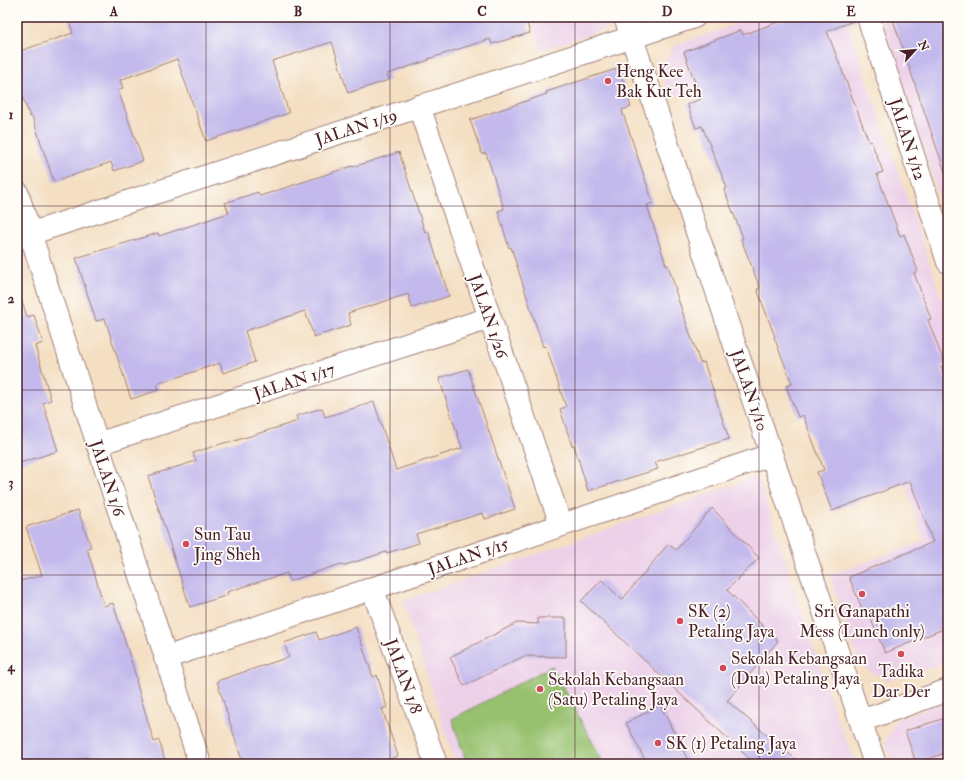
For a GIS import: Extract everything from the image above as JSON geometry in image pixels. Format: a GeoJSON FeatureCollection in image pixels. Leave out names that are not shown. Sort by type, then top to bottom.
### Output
{"type":"FeatureCollection","features":[{"type":"Feature","properties":{"kind":"street","name":"JALAN 1/10"},"geometry":{"type":"LineString","coordinates":[[625,17],[875,764]]}},
{"type":"Feature","properties":{"kind":"street","name":"JALAN 1/19"},"geometry":{"type":"LineString","coordinates":[[24,236],[694,17]]}},
{"type":"Feature","properties":{"kind":"street","name":"JALAN 1/12"},"geometry":{"type":"LineString","coordinates":[[868,17],[948,262]]}},
{"type":"Feature","properties":{"kind":"street","name":"JALAN 1/26"},"geometry":{"type":"LineString","coordinates":[[419,106],[561,525]]}},
{"type":"Feature","properties":{"kind":"street","name":"JALAN 1/6"},"geometry":{"type":"LineString","coordinates":[[17,192],[24,236],[97,444],[200,764]]}},
{"type":"Feature","properties":{"kind":"street","name":"JALAN 1/17"},"geometry":{"type":"LineString","coordinates":[[97,444],[490,318]]}},
{"type":"Feature","properties":{"kind":"street","name":"JALAN 1/15"},"geometry":{"type":"LineString","coordinates":[[165,658],[772,455]]}},
{"type":"Feature","properties":{"kind":"street","name":"JALAN 1/8"},"geometry":{"type":"LineString","coordinates":[[372,588],[436,764]]}},
{"type":"Feature","properties":{"kind":"street"},"geometry":{"type":"LineString","coordinates":[[861,721],[948,690]]}},
{"type":"Feature","properties":{"kind":"shaded area"},"geometry":{"type":"Polygon","coordinates":[[[531,17],[609,17],[612,27],[541,50],[531,17]]]}},
{"type":"Feature","properties":{"kind":"shaded area"},"geometry":{"type":"Polygon","coordinates":[[[756,17],[845,17],[948,317],[948,662],[888,681],[859,665],[830,575],[924,541],[766,66],[670,97],[660,68],[674,46],[756,17]]]}},
{"type":"Feature","properties":{"kind":"shaded area"},"geometry":{"type":"Polygon","coordinates":[[[881,17],[948,17],[948,224],[881,17]]]}},
{"type":"Feature","properties":{"kind":"shaded area","name":"Sekolah Kebangsaan (Dua) Petaling Jaya"},"geometry":{"type":"Polygon","coordinates":[[[758,476],[838,722],[857,764],[456,764],[403,601],[758,476]]]}},
{"type":"Feature","properties":{"kind":"shaded area"},"geometry":{"type":"Polygon","coordinates":[[[948,701],[948,764],[892,764],[885,743],[896,719],[948,701]]]}},
{"type":"Feature","properties":{"kind":"green space"},"geometry":{"type":"Polygon","coordinates":[[[552,666],[604,764],[467,764],[452,719],[552,666]]]}},
{"type":"Feature","properties":{"kind":"building"},"geometry":{"type":"Polygon","coordinates":[[[80,17],[525,17],[530,33],[492,44],[490,39],[428,59],[429,60],[387,74],[389,80],[348,93],[332,42],[272,61],[289,113],[206,141],[177,59],[120,80],[123,88],[118,90],[143,161],[114,171],[111,162],[54,182],[32,116],[30,117],[19,87],[23,86],[17,68],[17,52],[73,33],[69,21],[80,17]]]}},
{"type":"Feature","properties":{"kind":"building"},"geometry":{"type":"Polygon","coordinates":[[[791,17],[856,17],[856,20],[827,31],[869,142],[871,141],[883,172],[877,174],[900,236],[904,234],[918,271],[914,273],[931,319],[928,320],[945,365],[941,366],[948,385],[948,627],[885,653],[867,610],[863,611],[849,577],[933,542],[910,481],[832,511],[817,472],[824,470],[803,415],[798,417],[786,386],[792,384],[757,289],[760,288],[724,189],[727,188],[702,126],[696,128],[687,104],[701,99],[684,52],[741,30],[743,35],[791,17]]]}},
{"type":"Feature","properties":{"kind":"building"},"geometry":{"type":"Polygon","coordinates":[[[892,17],[948,17],[948,171],[945,172],[892,17]]]}},
{"type":"Feature","properties":{"kind":"building"},"geometry":{"type":"Polygon","coordinates":[[[619,68],[631,107],[622,110],[653,203],[647,205],[700,363],[704,362],[729,439],[655,462],[658,469],[588,491],[574,445],[572,446],[560,409],[566,407],[546,346],[543,347],[511,247],[509,248],[498,211],[504,209],[486,153],[482,154],[470,120],[547,94],[546,92],[619,68]]]}},
{"type":"Feature","properties":{"kind":"building"},"geometry":{"type":"Polygon","coordinates":[[[399,152],[425,232],[428,231],[449,296],[412,308],[408,294],[348,313],[351,325],[314,337],[305,311],[245,331],[255,362],[223,373],[220,363],[157,384],[159,390],[131,399],[105,319],[96,321],[76,258],[158,233],[159,236],[229,213],[225,203],[258,192],[260,196],[399,152]]]}},
{"type":"Feature","properties":{"kind":"building"},"geometry":{"type":"Polygon","coordinates":[[[22,301],[27,317],[34,315],[43,343],[35,346],[51,400],[43,403],[58,451],[17,464],[17,302],[22,301]]]}},
{"type":"Feature","properties":{"kind":"building"},"geometry":{"type":"Polygon","coordinates":[[[468,369],[515,509],[485,519],[483,513],[416,534],[419,543],[342,566],[341,564],[290,581],[287,573],[227,592],[228,595],[190,607],[148,476],[196,461],[193,453],[298,421],[296,416],[322,408],[325,417],[374,402],[396,470],[462,448],[439,378],[468,369]]]}},
{"type":"Feature","properties":{"kind":"building","name":"SK (2) Petaling Jaya"},"geometry":{"type":"Polygon","coordinates":[[[712,508],[759,558],[727,590],[778,641],[727,701],[801,764],[755,764],[581,601],[602,580],[622,600],[668,544],[676,550],[712,508]]]}},
{"type":"Feature","properties":{"kind":"building"},"geometry":{"type":"Polygon","coordinates":[[[78,510],[91,547],[87,548],[104,606],[113,603],[137,680],[136,681],[154,742],[159,740],[166,764],[89,764],[87,757],[65,764],[17,764],[17,582],[42,575],[26,527],[78,510]]]}},
{"type":"Feature","properties":{"kind":"building"},"geometry":{"type":"Polygon","coordinates":[[[538,618],[566,618],[566,657],[524,656],[464,686],[450,657],[517,623],[538,624],[538,618]]]}},
{"type":"Feature","properties":{"kind":"building"},"geometry":{"type":"Polygon","coordinates":[[[356,627],[373,677],[377,675],[387,707],[382,709],[398,756],[375,764],[243,764],[217,681],[289,657],[284,643],[316,632],[319,640],[356,627]]]}},
{"type":"Feature","properties":{"kind":"building","name":"SK (1) Petaling Jaya"},"geometry":{"type":"Polygon","coordinates":[[[660,705],[690,764],[647,764],[626,723],[660,705]]]}},
{"type":"Feature","properties":{"kind":"building"},"geometry":{"type":"Polygon","coordinates":[[[948,717],[948,752],[916,763],[905,731],[948,717]]]}},
{"type":"Feature","properties":{"kind":"place","name":"Heng Kee Bak Kut Teh"},"geometry":{"type":"Point","coordinates":[608,81]}},
{"type":"Feature","properties":{"kind":"place","name":"Sun Tau Jing Sheh"},"geometry":{"type":"Point","coordinates":[186,544]}},
{"type":"Feature","properties":{"kind":"place","name":"Sri Ganapathi Mess (Lunch only)"},"geometry":{"type":"Point","coordinates":[862,594]}},
{"type":"Feature","properties":{"kind":"place","name":"SK (2) Petaling Jaya"},"geometry":{"type":"Point","coordinates":[680,621]}},
{"type":"Feature","properties":{"kind":"place","name":"Tadika Dar Der"},"geometry":{"type":"Point","coordinates":[901,654]}},
{"type":"Feature","properties":{"kind":"place","name":"Sekolah Kebangsaan (Dua) Petaling Jaya"},"geometry":{"type":"Point","coordinates":[723,668]}},
{"type":"Feature","properties":{"kind":"place","name":"Sekolah Kebangsaan (Satu) Petaling Jaya"},"geometry":{"type":"Point","coordinates":[540,689]}},
{"type":"Feature","properties":{"kind":"place","name":"SK (1) Petaling Jaya"},"geometry":{"type":"Point","coordinates":[658,743]}}]}
